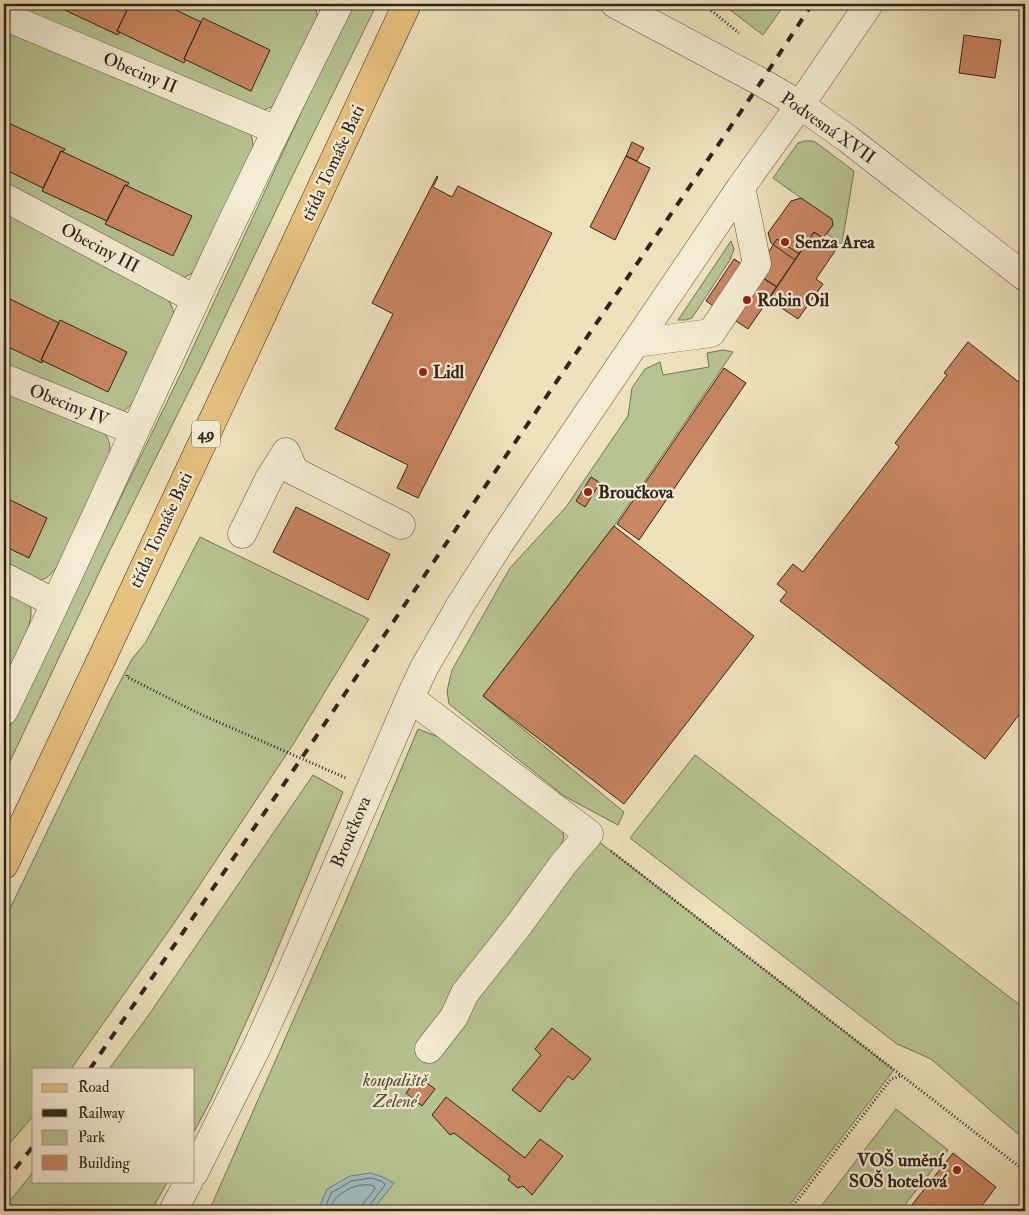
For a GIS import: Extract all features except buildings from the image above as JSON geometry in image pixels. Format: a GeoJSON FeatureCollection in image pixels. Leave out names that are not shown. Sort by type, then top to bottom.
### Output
{"type":"FeatureCollection","features":[{"type":"Feature","properties":{"kind":"main road","name":"třída Tomáše Bati"},"geometry":{"type":"LineString","coordinates":[[4,865],[407,4]]}},
{"type":"Feature","properties":{"kind":"street"},"geometry":{"type":"LineString","coordinates":[[4,711],[56,603],[195,299],[339,4]]}},
{"type":"Feature","properties":{"kind":"street","name":"Podvesná XVII"},"geometry":{"type":"LineString","coordinates":[[615,4],[800,105],[848,139],[1025,277]]}},
{"type":"Feature","properties":{"kind":"street","name":"Broučkova"},"geometry":{"type":"LineString","coordinates":[[195,1171],[235,1093],[280,997],[424,668],[461,604],[521,511],[741,187],[869,4]]}},
{"type":"Feature","properties":{"kind":"street","name":"Obeciny II"},"geometry":{"type":"LineString","coordinates":[[4,16],[276,130]]}},
{"type":"Feature","properties":{"kind":"street"},"geometry":{"type":"LineString","coordinates":[[636,343],[711,333],[757,264],[741,187]]}},
{"type":"Feature","properties":{"kind":"street","name":"Obeciny III"},"geometry":{"type":"LineString","coordinates":[[4,197],[195,299]]}},
{"type":"Feature","properties":{"kind":"street","name":"Obeciny IV"},"geometry":{"type":"LineString","coordinates":[[4,378],[135,432]]}},
{"type":"Feature","properties":{"kind":"street"},"geometry":{"type":"LineString","coordinates":[[242,534],[268,479],[286,452],[294,471],[401,525]]}},
{"type":"Feature","properties":{"kind":"street"},"geometry":{"type":"LineString","coordinates":[[4,577],[56,603]]}},
{"type":"Feature","properties":{"kind":"street"},"geometry":{"type":"LineString","coordinates":[[410,698],[589,834],[465,994],[454,1017],[429,1049]]}},
{"type":"Feature","properties":{"kind":"street"},"geometry":{"type":"LineString","coordinates":[[172,1211],[188,1182]]}},
{"type":"Feature","properties":{"kind":"path"},"geometry":{"type":"LineString","coordinates":[[446,4],[453,7]]}},
{"type":"Feature","properties":{"kind":"path"},"geometry":{"type":"LineString","coordinates":[[703,4],[739,32]]}},
{"type":"Feature","properties":{"kind":"path"},"geometry":{"type":"LineString","coordinates":[[102,658],[128,671],[127,677],[202,715],[370,788]]}},
{"type":"Feature","properties":{"kind":"path"},"geometry":{"type":"LineString","coordinates":[[589,834],[1025,1170]]}},
{"type":"Feature","properties":{"kind":"path"},"geometry":{"type":"LineString","coordinates":[[789,1211],[891,1079],[902,1076]]}},
{"type":"Feature","properties":{"kind":"green space"},"geometry":{"type":"Polygon","coordinates":[[[4,4],[315,4],[317,14],[316,22],[278,101],[273,106],[260,112],[4,4]]]}},
{"type":"Feature","properties":{"kind":"green space"},"geometry":{"type":"Polygon","coordinates":[[[351,4],[377,4],[106,558],[4,774],[4,738],[184,367],[351,4]]]}},
{"type":"Feature","properties":{"kind":"green space"},"geometry":{"type":"Polygon","coordinates":[[[722,4],[785,4],[763,35],[722,4]]]}},
{"type":"Feature","properties":{"kind":"green space"},"geometry":{"type":"Polygon","coordinates":[[[4,23],[249,132],[252,138],[254,153],[194,272],[183,278],[4,191],[4,23]]]}},
{"type":"Feature","properties":{"kind":"green space"},"geometry":{"type":"Polygon","coordinates":[[[814,141],[854,171],[842,244],[827,234],[833,225],[801,198],[773,178],[798,143],[814,141]]]}},
{"type":"Feature","properties":{"kind":"green space"},"geometry":{"type":"Polygon","coordinates":[[[4,206],[169,300],[174,313],[174,321],[136,400],[123,412],[4,370],[4,206]]]}},
{"type":"Feature","properties":{"kind":"green space"},"geometry":{"type":"Polygon","coordinates":[[[731,241],[734,249],[730,260],[692,318],[678,320],[731,241]]]}},
{"type":"Feature","properties":{"kind":"green space"},"geometry":{"type":"Polygon","coordinates":[[[723,350],[733,352],[614,526],[483,696],[624,812],[618,825],[564,796],[449,704],[447,691],[452,670],[510,568],[566,507],[628,416],[632,388],[645,369],[660,362],[663,375],[709,367],[707,353],[723,350]]]}},
{"type":"Feature","properties":{"kind":"green space"},"geometry":{"type":"Polygon","coordinates":[[[4,384],[102,429],[110,444],[108,460],[58,566],[48,577],[41,580],[25,578],[4,570],[4,384]]]}},
{"type":"Feature","properties":{"kind":"green space"},"geometry":{"type":"Polygon","coordinates":[[[200,537],[369,619],[294,743],[177,919],[72,1068],[32,1068],[32,1117],[4,1150],[4,921],[111,699],[132,659],[146,642],[200,537]]]}},
{"type":"Feature","properties":{"kind":"green space"},"geometry":{"type":"Polygon","coordinates":[[[4,584],[29,604],[31,611],[23,642],[4,681],[4,584]]]}},
{"type":"Feature","properties":{"kind":"green space","name":"koupaliště Zelené"},"geometry":{"type":"Polygon","coordinates":[[[418,729],[446,740],[561,826],[564,837],[559,850],[455,985],[589,834],[894,1070],[785,1211],[209,1211],[345,903],[418,729]]]}},
{"type":"Feature","properties":{"kind":"green space"},"geometry":{"type":"Polygon","coordinates":[[[695,755],[1025,1009],[1025,1140],[931,1059],[897,1044],[630,838],[695,755]]]}},
{"type":"Feature","properties":{"kind":"green space"},"geometry":{"type":"Polygon","coordinates":[[[313,775],[343,792],[257,998],[211,1100],[195,1130],[195,1068],[110,1068],[148,1016],[313,775]]]}},
{"type":"Feature","properties":{"kind":"green space"},"geometry":{"type":"Polygon","coordinates":[[[896,1109],[948,1150],[900,1211],[819,1211],[818,1210],[896,1109]]]}},
{"type":"Feature","properties":{"kind":"green space"},"geometry":{"type":"Polygon","coordinates":[[[32,1173],[32,1182],[167,1182],[151,1211],[4,1211],[4,1208],[32,1173]]]}},
{"type":"Feature","properties":{"kind":"water"},"geometry":{"type":"Polygon","coordinates":[[[371,1173],[394,1183],[372,1211],[318,1211],[327,1189],[350,1176],[371,1173]]]}},
{"type":"Feature","properties":{"kind":"railway"},"geometry":{"type":"LineString","coordinates":[[91,1068],[761,82],[812,4]]}},
{"type":"Feature","properties":{"kind":"railway"},"geometry":{"type":"LineString","coordinates":[[4,1183],[32,1148]]}},
{"type":"Feature","properties":{"kind":"place","name":"Senza Area"},"geometry":{"type":"Point","coordinates":[785,242]}},
{"type":"Feature","properties":{"kind":"place","name":"Robin Oil"},"geometry":{"type":"Point","coordinates":[747,300]}},
{"type":"Feature","properties":{"kind":"place","name":"Lidl"},"geometry":{"type":"Point","coordinates":[423,372]}},
{"type":"Feature","properties":{"kind":"place","name":"Broučkova"},"geometry":{"type":"Point","coordinates":[588,492]}},
{"type":"Feature","properties":{"kind":"place","name":"VOŠ umění, SOŠ hotelová"},"geometry":{"type":"Point","coordinates":[957,1170]}}]}
